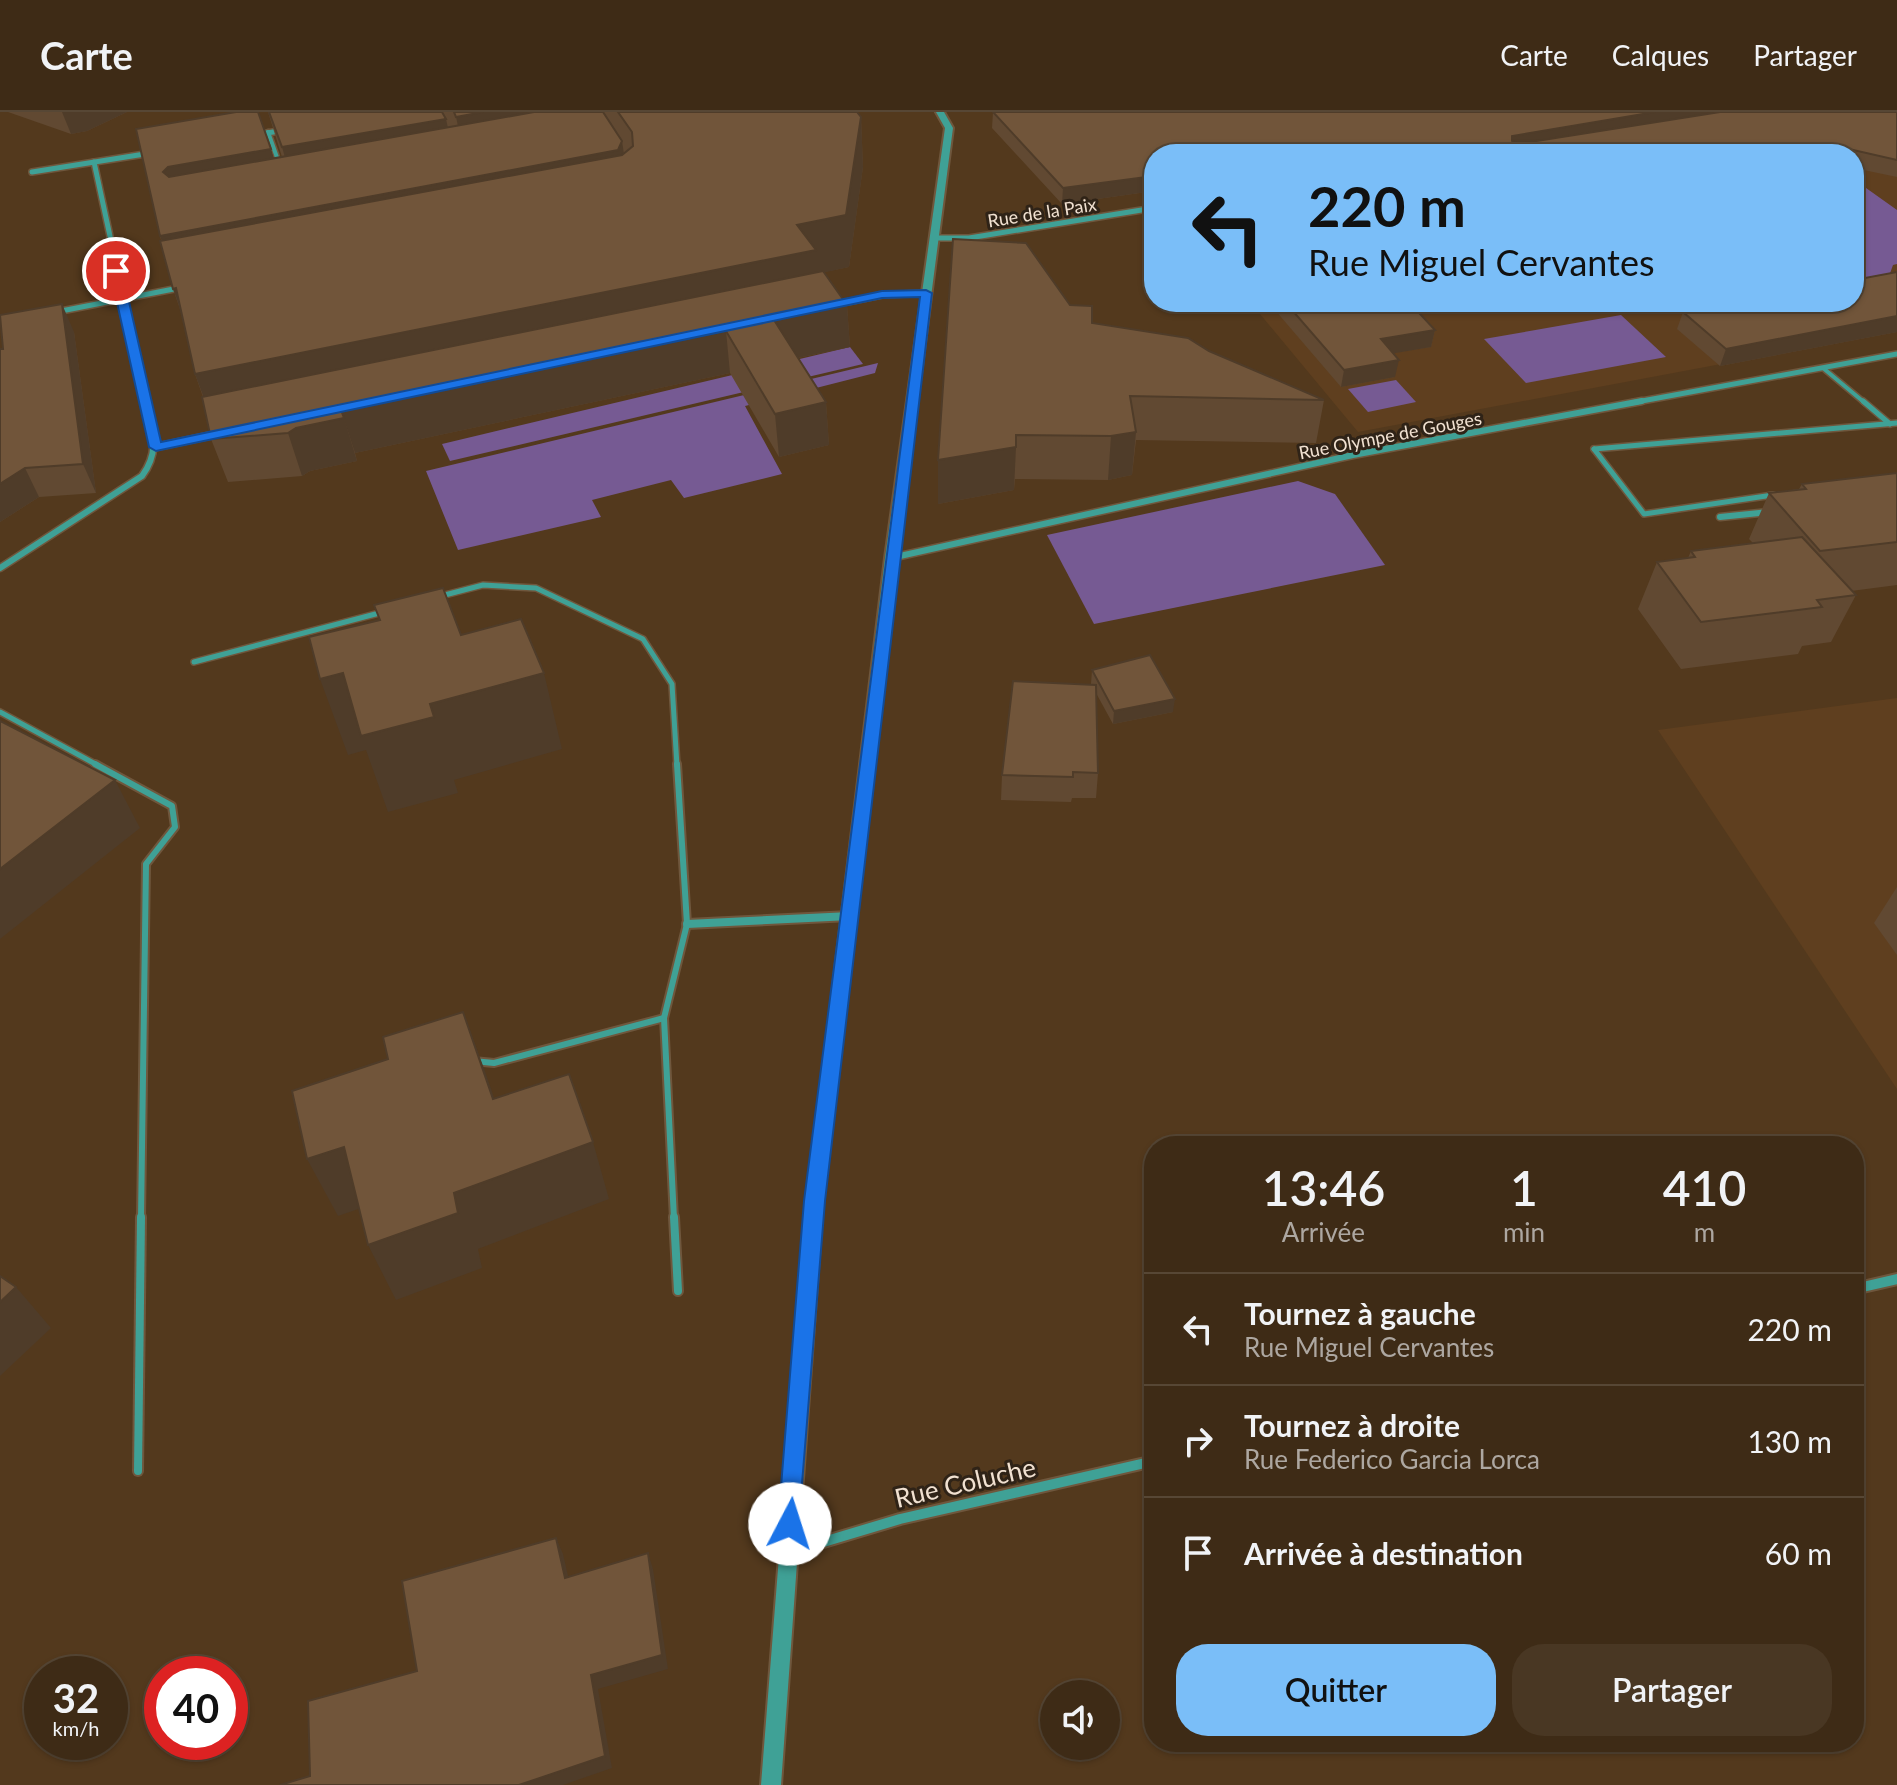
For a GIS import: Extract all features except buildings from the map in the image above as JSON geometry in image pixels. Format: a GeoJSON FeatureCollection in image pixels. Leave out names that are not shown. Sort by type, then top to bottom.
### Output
{"type":"FeatureCollection","features":[{"type":"Feature","properties":{"kind":"street"},"geometry":{"type":"LineString","coordinates":[[771,1785],[815,1201],[891,558],[949,128],[940,112]]}},
{"type":"Feature","properties":{"kind":"street"},"geometry":{"type":"LineString","coordinates":[[244,137],[297,128]]}},
{"type":"Feature","properties":{"kind":"street"},"geometry":{"type":"LineString","coordinates":[[32,172],[157,151]]}},
{"type":"Feature","properties":{"kind":"street"},"geometry":{"type":"LineString","coordinates":[[0,568],[142,476],[153,461],[156,447],[94,162]]}},
{"type":"Feature","properties":{"kind":"street","name":"Rue de la Paix"},"geometry":{"type":"LineString","coordinates":[[933,238],[969,238],[1144,209]]}},
{"type":"Feature","properties":{"kind":"street"},"geometry":{"type":"LineString","coordinates":[[41,315],[197,285]]}},
{"type":"Feature","properties":{"kind":"street"},"geometry":{"type":"LineString","coordinates":[[821,307],[882,295],[926,293]]}},
{"type":"Feature","properties":{"kind":"street","name":"Rue Olympe de Gouges"},"geometry":{"type":"LineString","coordinates":[[891,558],[1353,455],[1897,354]]}},
{"type":"Feature","properties":{"kind":"street"},"geometry":{"type":"LineString","coordinates":[[156,447],[231,431]]}},
{"type":"Feature","properties":{"kind":"street"},"geometry":{"type":"LineString","coordinates":[[1720,517],[1779,511]]}},
{"type":"Feature","properties":{"kind":"street"},"geometry":{"type":"LineString","coordinates":[[687,924],[851,916]]}},
{"type":"Feature","properties":{"kind":"street"},"geometry":{"type":"LineString","coordinates":[[1864,1287],[1897,1279]]}},
{"type":"Feature","properties":{"kind":"street","name":"Rue Coluche"},"geometry":{"type":"LineString","coordinates":[[787,1553],[900,1519],[1144,1463]]}},
{"type":"Feature","properties":{"kind":"lane"},"geometry":{"type":"LineString","coordinates":[[268,132],[282,172]]}},
{"type":"Feature","properties":{"kind":"lane"},"geometry":{"type":"LineString","coordinates":[[1823,368],[1890,424]]}},
{"type":"Feature","properties":{"kind":"lane"},"geometry":{"type":"LineString","coordinates":[[1778,494],[1644,514],[1594,449],[1897,423]]}},
{"type":"Feature","properties":{"kind":"lane"},"geometry":{"type":"LineString","coordinates":[[437,597],[483,585],[536,588],[643,639],[672,684],[687,924],[664,1018],[678,1291]]}},
{"type":"Feature","properties":{"kind":"lane"},"geometry":{"type":"LineString","coordinates":[[194,662],[392,610]]}},
{"type":"Feature","properties":{"kind":"lane"},"geometry":{"type":"LineString","coordinates":[[0,712],[172,806],[175,827],[146,864],[138,1471]]}},
{"type":"Feature","properties":{"kind":"lane"},"geometry":{"type":"LineString","coordinates":[[465,1060],[494,1063],[664,1018]]}},
{"type":"Feature","properties":{"kind":"shaded area"},"geometry":{"type":"Polygon","coordinates":[[[1897,116],[1897,331],[1358,432],[1258,312],[1864,312],[1864,145],[1897,116]]]}},
{"type":"Feature","properties":{"kind":"shaded area"},"geometry":{"type":"Polygon","coordinates":[[[1864,187],[1897,210],[1897,264],[1893,265],[1888,279],[1864,277],[1864,187]]]}},
{"type":"Feature","properties":{"kind":"shaded area"},"geometry":{"type":"Polygon","coordinates":[[[1621,315],[1666,357],[1526,383],[1484,339],[1621,315]]]}},
{"type":"Feature","properties":{"kind":"shaded area"},"geometry":{"type":"Polygon","coordinates":[[[850,347],[863,364],[450,461],[442,444],[850,347]]]}},
{"type":"Feature","properties":{"kind":"shaded area"},"geometry":{"type":"Polygon","coordinates":[[[878,363],[875,373],[745,406],[782,474],[684,498],[671,480],[592,500],[601,517],[458,550],[426,471],[878,363]]]}},
{"type":"Feature","properties":{"kind":"shaded area"},"geometry":{"type":"Polygon","coordinates":[[[1396,380],[1416,402],[1368,412],[1348,389],[1396,380]]]}},
{"type":"Feature","properties":{"kind":"shaded area"},"geometry":{"type":"Polygon","coordinates":[[[1298,481],[1335,494],[1385,565],[1094,624],[1047,535],[1298,481]]]}},
{"type":"Feature","properties":{"kind":"shaded area"},"geometry":{"type":"Polygon","coordinates":[[[1897,698],[1897,1089],[1658,730],[1897,698]]]}},
{"type":"Feature","properties":{"kind":"route"},"geometry":{"type":"LineString","coordinates":[[116,271],[156,447],[882,295],[926,293],[900,510],[891,558],[815,1201],[790,1524]]}}]}
